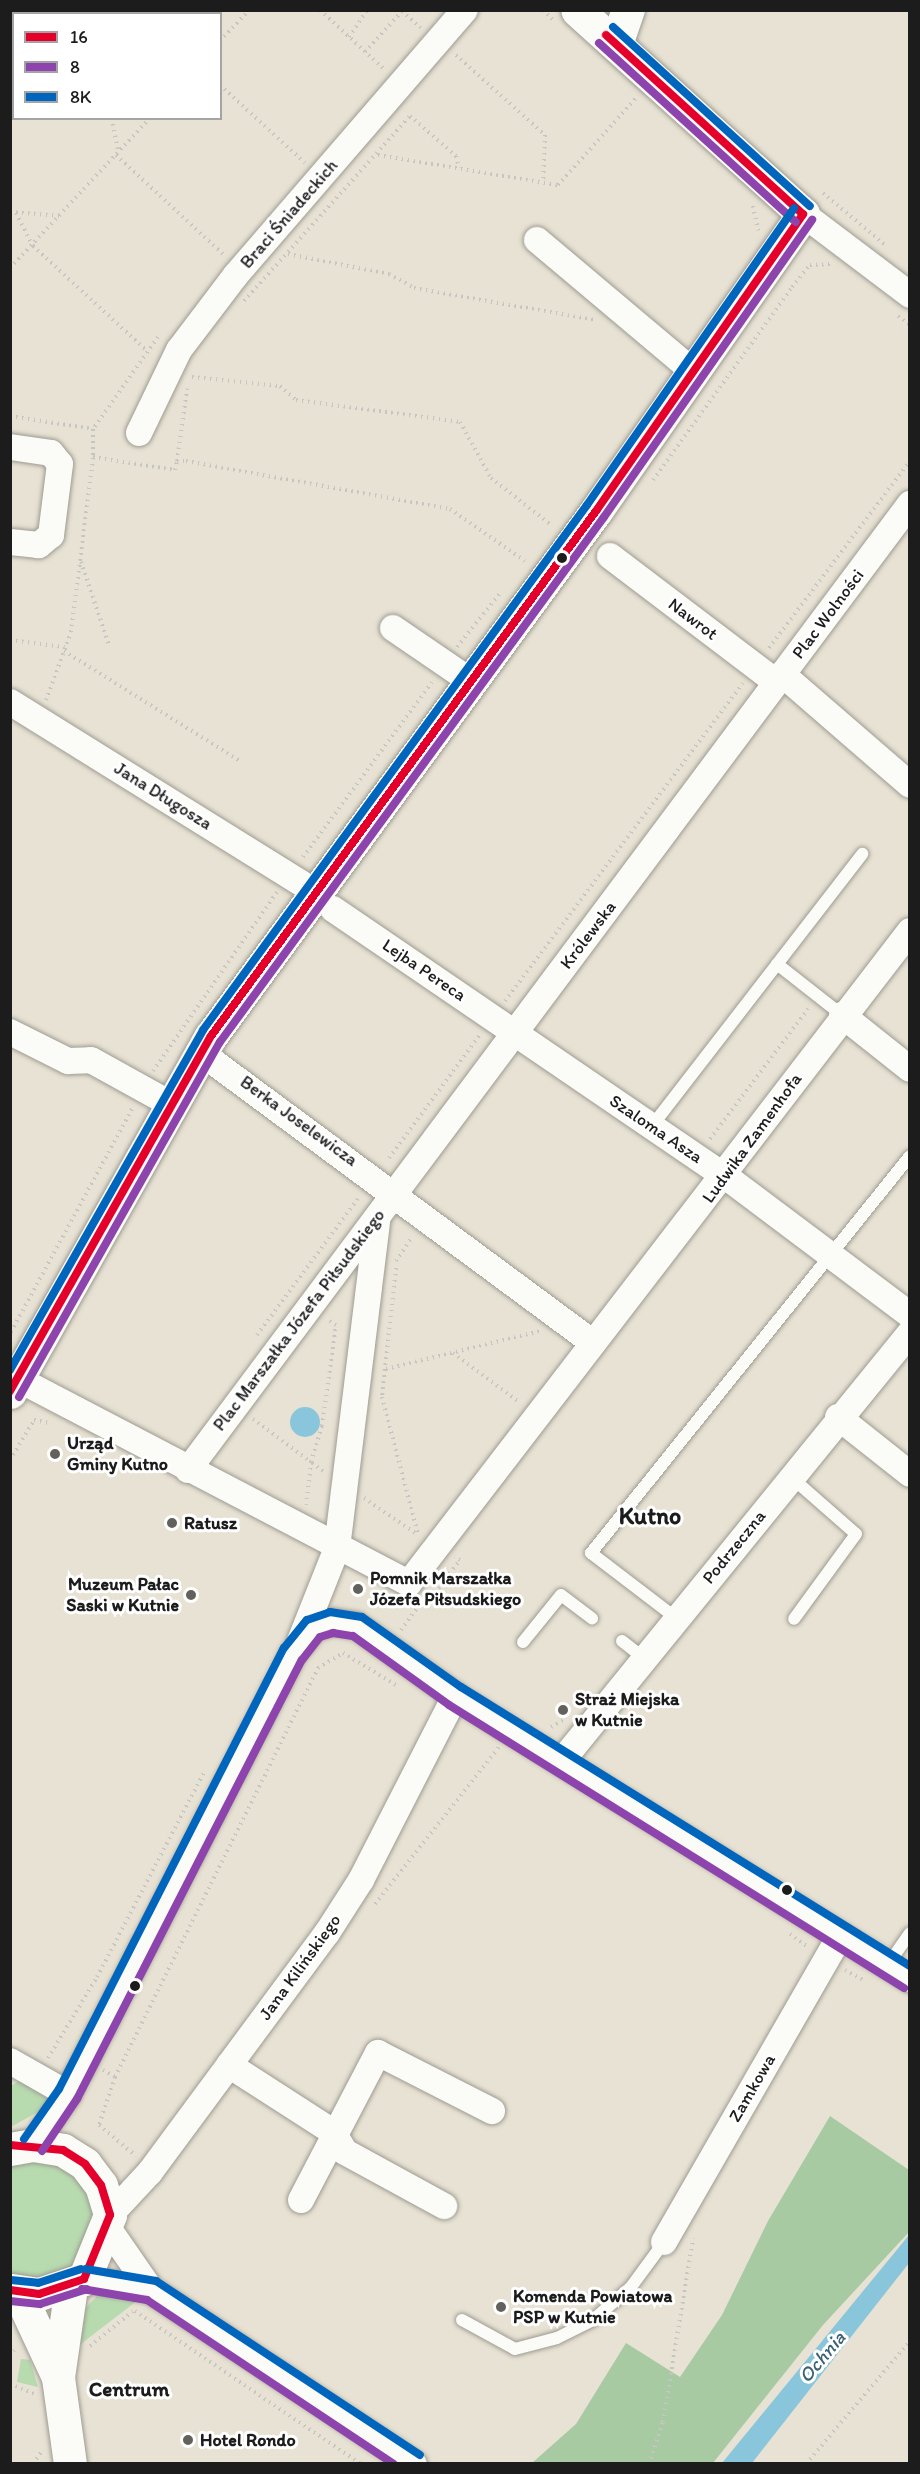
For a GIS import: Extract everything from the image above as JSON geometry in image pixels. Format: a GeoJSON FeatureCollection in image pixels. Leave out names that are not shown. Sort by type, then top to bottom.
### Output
{"type":"FeatureCollection","features":[{"type":"Feature","properties":{"kind":"street","name":"Braci Śniadeckich"},"geometry":{"type":"LineString","coordinates":[[139,434],[179,350],[226,287],[465,10]]}},
{"type":"Feature","properties":{"kind":"street"},"geometry":{"type":"LineString","coordinates":[[577,10],[608,30],[803,214],[909,296]]}},
{"type":"Feature","properties":{"kind":"street"},"geometry":{"type":"LineString","coordinates":[[608,30],[628,10]]}},
{"type":"Feature","properties":{"kind":"street"},"geometry":{"type":"LineString","coordinates":[[593,1343],[447,1555],[409,1583],[188,1470],[14,1386],[169,1103],[201,1053],[324,900],[470,680],[694,372],[803,214]]}},
{"type":"Feature","properties":{"kind":"street"},"geometry":{"type":"LineString","coordinates":[[537,240],[694,372]]}},
{"type":"Feature","properties":{"kind":"street"},"geometry":{"type":"LineString","coordinates":[[10,447],[51,453],[60,464],[51,535],[39,545],[10,542]]}},
{"type":"Feature","properties":{"kind":"street","name":"Plac Wolności"},"geometry":{"type":"LineString","coordinates":[[909,504],[779,678],[909,785]]}},
{"type":"Feature","properties":{"kind":"street","name":"Nawrot"},"geometry":{"type":"LineString","coordinates":[[610,556],[755,667],[779,678]]}},
{"type":"Feature","properties":{"kind":"street"},"geometry":{"type":"LineString","coordinates":[[393,628],[470,680]]}},
{"type":"Feature","properties":{"kind":"street","name":"Królewska"},"geometry":{"type":"LineString","coordinates":[[393,1195],[779,678]]}},
{"type":"Feature","properties":{"kind":"street","name":"Jana Długosza"},"geometry":{"type":"LineString","coordinates":[[10,702],[324,900]]}},
{"type":"Feature","properties":{"kind":"street","name":"Lejba Pereca"},"geometry":{"type":"LineString","coordinates":[[324,900],[516,1032]]}},
{"type":"Feature","properties":{"kind":"street","name":"Ludwika Zamenhofa"},"geometry":{"type":"LineString","coordinates":[[593,1343],[725,1176],[842,1015],[909,931]]}},
{"type":"Feature","properties":{"kind":"street"},"geometry":{"type":"LineString","coordinates":[[842,1015],[909,1069]]}},
{"type":"Feature","properties":{"kind":"street"},"geometry":{"type":"LineString","coordinates":[[10,1032],[68,1061],[91,1060],[169,1103]]}},
{"type":"Feature","properties":{"kind":"street","name":"Szaloma Asza"},"geometry":{"type":"LineString","coordinates":[[516,1032],[725,1176],[909,1315]]}},
{"type":"Feature","properties":{"kind":"street","name":"Berka Joselewicza"},"geometry":{"type":"LineString","coordinates":[[201,1053],[369,1173],[393,1195]]}},
{"type":"Feature","properties":{"kind":"street","name":"Plac Marszałka Józefa Piłsudskiego"},"geometry":{"type":"LineString","coordinates":[[188,1470],[393,1195],[593,1343]]}},
{"type":"Feature","properties":{"kind":"street"},"geometry":{"type":"LineString","coordinates":[[18,2146],[68,2094],[300,1644],[337,1548],[377,1216]]}},
{"type":"Feature","properties":{"kind":"street","name":"Podrzeczna"},"geometry":{"type":"LineString","coordinates":[[561,1762],[909,1333]]}},
{"type":"Feature","properties":{"kind":"street"},"geometry":{"type":"LineString","coordinates":[[838,1418],[909,1474]]}},
{"type":"Feature","properties":{"kind":"street"},"geometry":{"type":"LineString","coordinates":[[300,1644],[323,1624],[357,1626],[455,1696],[909,1979]]}},
{"type":"Feature","properties":{"kind":"street","name":"Jana Kilińskiego"},"geometry":{"type":"LineString","coordinates":[[109,2222],[150,2172],[229,2065],[361,1880],[455,1696]]}},
{"type":"Feature","properties":{"kind":"street","name":"Zamkowa"},"geometry":{"type":"LineString","coordinates":[[664,2242],[840,1936]]}},
{"type":"Feature","properties":{"kind":"street"},"geometry":{"type":"LineString","coordinates":[[302,2200],[333,2132],[378,2053],[492,2111]]}},
{"type":"Feature","properties":{"kind":"street"},"geometry":{"type":"LineString","coordinates":[[18,2065],[68,2094]]}},
{"type":"Feature","properties":{"kind":"street"},"geometry":{"type":"LineString","coordinates":[[229,2065],[333,2132],[345,2152],[444,2206]]}},
{"type":"Feature","properties":{"kind":"street"},"geometry":{"type":"LineString","coordinates":[[18,2146],[63,2150],[85,2164],[101,2185],[109,2222],[151,2290],[414,2463]]}},
{"type":"Feature","properties":{"kind":"street"},"geometry":{"type":"LineString","coordinates":[[50,2387],[78,2283],[109,2222]]}},
{"type":"Feature","properties":{"kind":"street"},"geometry":{"type":"LineString","coordinates":[[70,2463],[50,2387],[15,2292],[78,2283],[151,2290]]}},
{"type":"Feature","properties":{"kind":"lane"},"geometry":{"type":"LineString","coordinates":[[652,1126],[862,854]]}},
{"type":"Feature","properties":{"kind":"lane"},"geometry":{"type":"LineString","coordinates":[[777,964],[842,1015]]}},
{"type":"Feature","properties":{"kind":"lane"},"geometry":{"type":"LineString","coordinates":[[676,1618],[591,1553],[909,1156]]}},
{"type":"Feature","properties":{"kind":"lane"},"geometry":{"type":"LineString","coordinates":[[791,1477],[856,1534],[794,1620]]}},
{"type":"Feature","properties":{"kind":"lane"},"geometry":{"type":"LineString","coordinates":[[523,1642],[561,1595],[592,1618]]}},
{"type":"Feature","properties":{"kind":"lane"},"geometry":{"type":"LineString","coordinates":[[622,1641],[644,1658]]}},
{"type":"Feature","properties":{"kind":"lane"},"geometry":{"type":"LineString","coordinates":[[887,1966],[909,1933]]}},
{"type":"Feature","properties":{"kind":"lane"},"geometry":{"type":"LineString","coordinates":[[462,2320],[515,2349],[557,2338],[593,2320],[631,2287],[664,2242]]}},
{"type":"Feature","properties":{"kind":"path"},"geometry":{"type":"LineString","coordinates":[[222,39],[249,10]]}},
{"type":"Feature","properties":{"kind":"path"},"geometry":{"type":"LineString","coordinates":[[320,10],[387,72]]}},
{"type":"Feature","properties":{"kind":"path"},"geometry":{"type":"LineString","coordinates":[[349,37],[367,10]]}},
{"type":"Feature","properties":{"kind":"path"},"geometry":{"type":"LineString","coordinates":[[365,52],[402,11],[424,30]]}},
{"type":"Feature","properties":{"kind":"path"},"geometry":{"type":"LineString","coordinates":[[450,50],[545,135],[543,183]]}},
{"type":"Feature","properties":{"kind":"path"},"geometry":{"type":"LineString","coordinates":[[222,87],[305,163]]}},
{"type":"Feature","properties":{"kind":"path"},"geometry":{"type":"LineString","coordinates":[[378,155],[558,185],[639,95]]}},
{"type":"Feature","properties":{"kind":"path"},"geometry":{"type":"LineString","coordinates":[[226,287],[247,303],[410,116],[456,156],[459,168]]}},
{"type":"Feature","properties":{"kind":"path"},"geometry":{"type":"LineString","coordinates":[[112,120],[117,154],[224,255]]}},
{"type":"Feature","properties":{"kind":"path"},"geometry":{"type":"LineString","coordinates":[[10,268],[148,120]]}},
{"type":"Feature","properties":{"kind":"path"},"geometry":{"type":"LineString","coordinates":[[13,213],[60,216]]}},
{"type":"Feature","properties":{"kind":"path"},"geometry":{"type":"LineString","coordinates":[[13,213],[33,246],[147,351]]}},
{"type":"Feature","properties":{"kind":"path"},"geometry":{"type":"LineString","coordinates":[[288,254],[389,274],[414,288],[598,321]]}},
{"type":"Feature","properties":{"kind":"path"},"geometry":{"type":"LineString","coordinates":[[93,457],[175,470],[192,376],[280,386],[296,400],[460,422],[491,478],[551,525]]}},
{"type":"Feature","properties":{"kind":"path"},"geometry":{"type":"LineString","coordinates":[[10,416],[93,429],[93,457],[65,649],[45,702],[54,708]]}},
{"type":"Feature","properties":{"kind":"path"},"geometry":{"type":"LineString","coordinates":[[177,461],[450,509],[525,561]]}},
{"type":"Feature","properties":{"kind":"path"},"geometry":{"type":"LineString","coordinates":[[255,1338],[363,1192],[369,1173],[388,1159],[909,461]]}},
{"type":"Feature","properties":{"kind":"path"},"geometry":{"type":"LineString","coordinates":[[80,558],[109,645]]}},
{"type":"Feature","properties":{"kind":"path"},"geometry":{"type":"LineString","coordinates":[[10,640],[65,649],[240,761]]}},
{"type":"Feature","properties":{"kind":"path"},"geometry":{"type":"LineString","coordinates":[[702,1160],[706,1145],[818,996]]}},
{"type":"Feature","properties":{"kind":"path"},"geometry":{"type":"LineString","coordinates":[[425,1219],[396,1261],[382,1398],[418,1535],[447,1555],[460,1560],[435,1593]]}},
{"type":"Feature","properties":{"kind":"path"},"geometry":{"type":"LineString","coordinates":[[10,1332],[17,1319]]}},
{"type":"Feature","properties":{"kind":"path"},"geometry":{"type":"LineString","coordinates":[[386,1369],[545,1330],[550,1324]]}},
{"type":"Feature","properties":{"kind":"path"},"geometry":{"type":"LineString","coordinates":[[453,1353],[522,1404]]}},
{"type":"Feature","properties":{"kind":"path"},"geometry":{"type":"LineString","coordinates":[[235,1405],[311,1462],[302,1530]]}},
{"type":"Feature","properties":{"kind":"path"},"geometry":{"type":"LineString","coordinates":[[10,1460],[34,1420],[61,1428]]}},
{"type":"Feature","properties":{"kind":"path"},"geometry":{"type":"LineString","coordinates":[[115,2077],[318,1668],[343,1653],[374,1671]]}},
{"type":"Feature","properties":{"kind":"path"},"geometry":{"type":"LineString","coordinates":[[18,2065],[48,2058],[97,1977]]}},
{"type":"Feature","properties":{"kind":"path"},"geometry":{"type":"LineString","coordinates":[[134,2311],[361,2463]]}},
{"type":"Feature","properties":{"kind":"path"},"geometry":{"type":"LineString","coordinates":[[806,2463],[909,2341]]}},
{"type":"Feature","properties":{"kind":"path"},"geometry":{"type":"LineString","coordinates":[[10,2356],[14,2350]]}},
{"type":"Feature","properties":{"kind":"path"},"geometry":{"type":"LineString","coordinates":[[10,2384],[50,2387]]}},
{"type":"Feature","properties":{"kind":"green space"},"geometry":{"type":"Polygon","coordinates":[[[22,2079],[48,2099],[43,2109],[11,2127],[11,2086],[22,2079]]]}},
{"type":"Feature","properties":{"kind":"green space"},"geometry":{"type":"Polygon","coordinates":[[[830,2116],[909,2170],[909,2232],[823,2325],[713,2463],[532,2463],[576,2424],[626,2343],[680,2377],[722,2315],[768,2221],[830,2116]]]}},
{"type":"Feature","properties":{"kind":"green space"},"geometry":{"type":"Polygon","coordinates":[[[11,2158],[61,2159],[97,2203],[85,2259],[54,2282],[11,2280],[11,2158]]]}},
{"type":"Feature","properties":{"kind":"green space"},"geometry":{"type":"Polygon","coordinates":[[[111,2294],[138,2300],[73,2350],[83,2311],[97,2296],[111,2294]]]}},
{"type":"Feature","properties":{"kind":"green space"},"geometry":{"type":"Polygon","coordinates":[[[21,2359],[30,2360],[38,2387],[17,2382],[21,2359]]]}},
{"type":"Feature","properties":{"kind":"water"},"geometry":{"type":"Polygon","coordinates":[[[305,1407],[311,1408],[319,1416],[319,1428],[311,1436],[305,1437],[299,1436],[291,1428],[290,1422],[291,1416],[299,1408],[305,1407]]]}},
{"type":"Feature","properties":{"kind":"water","name":"Ochnia"},"geometry":{"type":"Polygon","coordinates":[[[909,2235],[909,2263],[752,2463],[722,2463],[909,2235]]]}},
{"type":"Feature","properties":{"kind":"transit line","name":"8K"},"geometry":{"type":"LineString","coordinates":[[613,27],[810,206]]}},
{"type":"Feature","properties":{"kind":"transit line","name":"16"},"geometry":{"type":"LineString","coordinates":[[606,35],[803,214]]}},
{"type":"Feature","properties":{"kind":"transit line","name":"8"},"geometry":{"type":"LineString","coordinates":[[599,43],[796,222]]}},
{"type":"Feature","properties":{"kind":"transit line","name":"8K"},"geometry":{"type":"LineString","coordinates":[[10,1370],[203,1030],[587,505],[794,208]]}},
{"type":"Feature","properties":{"kind":"transit line","name":"16"},"geometry":{"type":"LineString","coordinates":[[10,1391],[211,1036],[596,511],[803,214]]}},
{"type":"Feature","properties":{"kind":"transit line","name":"8"},"geometry":{"type":"LineString","coordinates":[[19,1397],[220,1042],[604,517],[812,220]]}},
{"type":"Feature","properties":{"kind":"transit line","name":"8K"},"geometry":{"type":"LineString","coordinates":[[24,2139],[59,2089],[284,1648],[307,1620],[330,1612],[362,1617],[461,1687],[910,1966]]}},
{"type":"Feature","properties":{"kind":"transit line","name":"8"},"geometry":{"type":"LineString","coordinates":[[42,2151],[77,2099],[302,1660],[320,1637],[333,1633],[353,1636],[449,1705],[904,1988]]}},
{"type":"Feature","properties":{"kind":"transit line","name":"16"},"geometry":{"type":"LineString","coordinates":[[10,2145],[63,2150],[85,2164],[101,2185],[110,2215],[84,2279],[39,2294],[10,2290]]}},
{"type":"Feature","properties":{"kind":"transit line","name":"8K"},"geometry":{"type":"LineString","coordinates":[[11,2280],[38,2283],[81,2269]]}},
{"type":"Feature","properties":{"kind":"transit line","name":"8K"},"geometry":{"type":"LineString","coordinates":[[86,2269],[156,2281],[420,2455]]}},
{"type":"Feature","properties":{"kind":"transit line","name":"8"},"geometry":{"type":"LineString","coordinates":[[82,2289],[147,2300],[394,2464]]}},
{"type":"Feature","properties":{"kind":"transit line","name":"8"},"geometry":{"type":"LineString","coordinates":[[10,2301],[40,2304],[87,2289]]}},
{"type":"Feature","properties":{"kind":"place","name":"Urząd Gminy Kutno"},"geometry":{"type":"Point","coordinates":[55,1454]}},
{"type":"Feature","properties":{"kind":"place","name":"Ratusz"},"geometry":{"type":"Point","coordinates":[172,1523]}},
{"type":"Feature","properties":{"kind":"place","name":"Pomnik Marszałka Józefa Piłsudskiego"},"geometry":{"type":"Point","coordinates":[358,1589]}},
{"type":"Feature","properties":{"kind":"place","name":"Muzeum Pałac Saski w Kutnie"},"geometry":{"type":"Point","coordinates":[191,1595]}},
{"type":"Feature","properties":{"kind":"place","name":"Straż Miejska w Kutnie"},"geometry":{"type":"Point","coordinates":[563,1710]}},
{"type":"Feature","properties":{"kind":"place","name":"Komenda Powiatowa PSP w Kutnie"},"geometry":{"type":"Point","coordinates":[501,2307]}},
{"type":"Feature","properties":{"kind":"place","name":"Hotel Rondo"},"geometry":{"type":"Point","coordinates":[188,2440]}},
{"type":"Feature","properties":{"kind":"district","name":"Kutno"},"geometry":{"type":"Point","coordinates":[650,1516]}},
{"type":"Feature","properties":{"kind":"district","name":"Centrum"},"geometry":{"type":"Point","coordinates":[129,2389]}}]}
